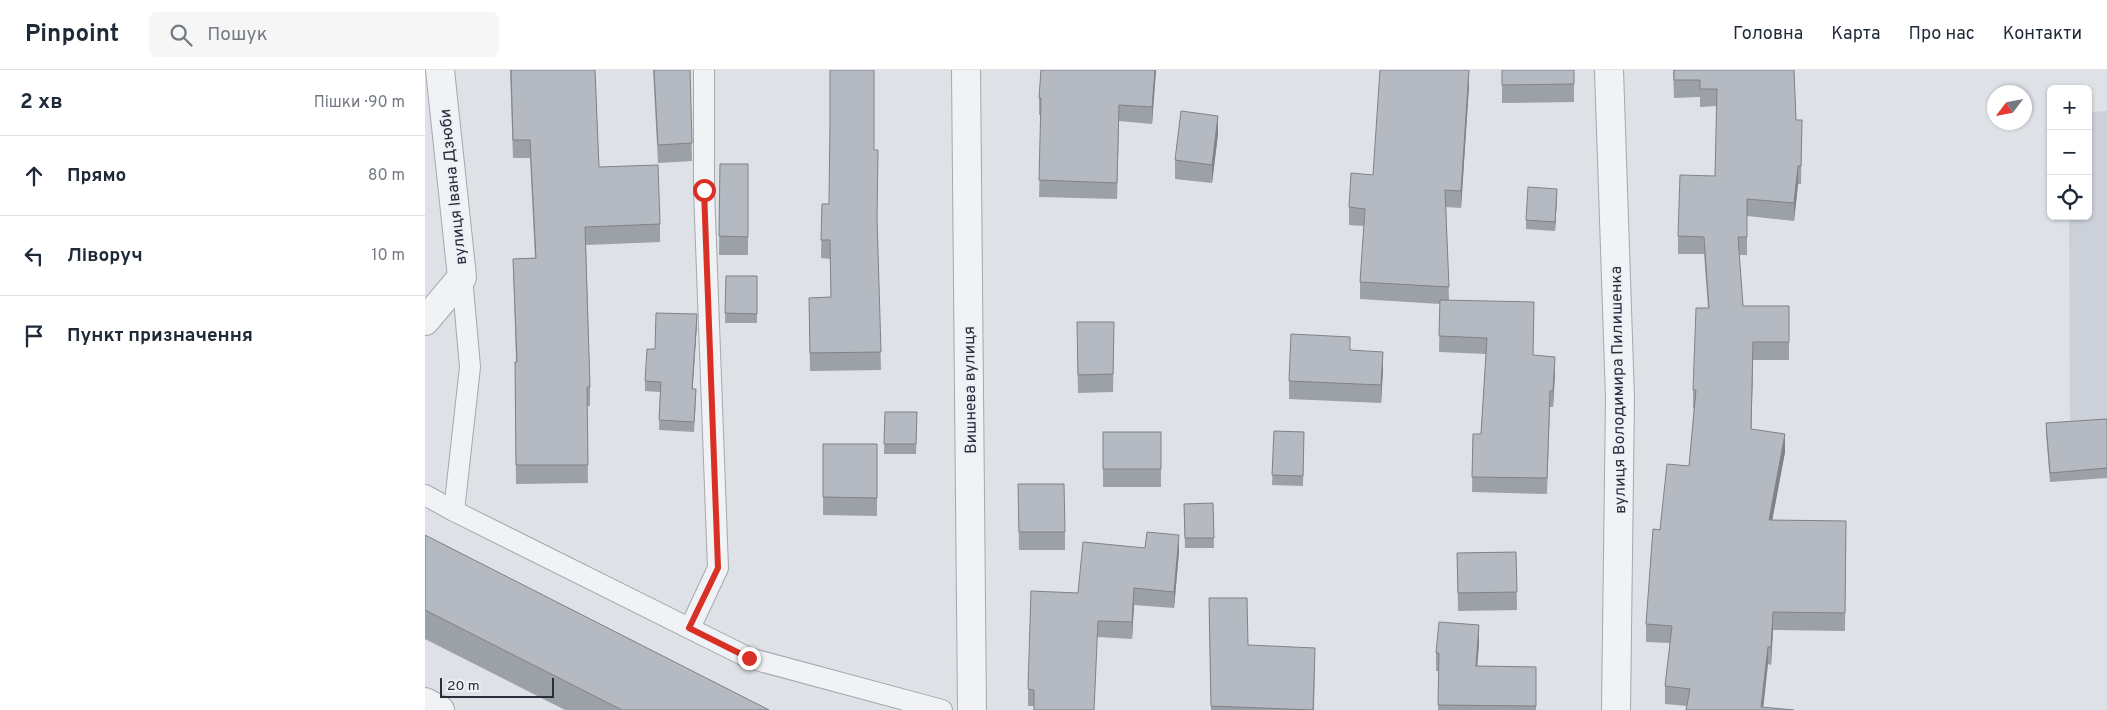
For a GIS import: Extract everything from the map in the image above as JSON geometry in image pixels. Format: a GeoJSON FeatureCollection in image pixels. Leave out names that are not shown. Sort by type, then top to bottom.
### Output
{"type":"FeatureCollection","features":[{"type":"Feature","properties":{"kind":"street","name":"вулиця Івана Дзюби"},"geometry":{"type":"LineString","coordinates":[[425,321],[462,277],[440,70]]}},
{"type":"Feature","properties":{"kind":"street","name":"Вишнева вулиця"},"geometry":{"type":"LineString","coordinates":[[966,70],[972,710]]}},
{"type":"Feature","properties":{"kind":"street","name":"вулиця Володимира Пилишенка"},"geometry":{"type":"LineString","coordinates":[[1609,70],[1619,398],[1616,710]]}},
{"type":"Feature","properties":{"kind":"street"},"geometry":{"type":"LineString","coordinates":[[425,702],[439,710]]}},
{"type":"Feature","properties":{"kind":"lane"},"geometry":{"type":"LineString","coordinates":[[689,628],[718,568],[704,190],[704,70]]}},
{"type":"Feature","properties":{"kind":"lane"},"geometry":{"type":"LineString","coordinates":[[453,512],[470,367],[462,277]]}},
{"type":"Feature","properties":{"kind":"lane"},"geometry":{"type":"LineString","coordinates":[[425,495],[453,512],[749,658],[942,710]]}},
{"type":"Feature","properties":{"kind":"shaded area"},"geometry":{"type":"Polygon","coordinates":[[[2107,111],[2107,420],[2070,422],[2069,220],[2092,220],[2092,112],[2107,111]]]}},
{"type":"Feature","properties":{"kind":"building"},"geometry":{"type":"Polygon","coordinates":[[[511,70],[595,70],[599,167],[658,165],[660,224],[585,227],[590,387],[587,387],[588,465],[516,465],[515,362],[517,362],[513,259],[536,258],[530,140],[513,140],[511,70]]]}},
{"type":"Feature","properties":{"kind":"building"},"geometry":{"type":"Polygon","coordinates":[[[654,70],[690,70],[692,143],[658,145],[654,70]]]}},
{"type":"Feature","properties":{"kind":"building"},"geometry":{"type":"Polygon","coordinates":[[[830,70],[874,70],[874,150],[878,150],[877,217],[881,352],[810,353],[809,298],[831,297],[830,240],[821,240],[822,204],[829,204],[830,70]]]}},
{"type":"Feature","properties":{"kind":"building"},"geometry":{"type":"Polygon","coordinates":[[[1041,70],[1155,70],[1152,107],[1119,105],[1117,183],[1039,180],[1041,70]]]}},
{"type":"Feature","properties":{"kind":"building"},"geometry":{"type":"Polygon","coordinates":[[[1380,70],[1469,70],[1461,191],[1445,190],[1449,287],[1360,282],[1365,209],[1349,207],[1351,173],[1373,175],[1380,70]]]}},
{"type":"Feature","properties":{"kind":"building"},"geometry":{"type":"Polygon","coordinates":[[[1502,70],[1574,70],[1574,84],[1502,85],[1502,70]]]}},
{"type":"Feature","properties":{"kind":"building"},"geometry":{"type":"Polygon","coordinates":[[[1674,70],[1794,70],[1796,120],[1802,120],[1801,166],[1798,166],[1794,203],[1747,199],[1747,237],[1738,237],[1743,306],[1789,306],[1789,342],[1753,342],[1751,429],[1785,434],[1769,520],[1846,521],[1845,613],[1773,612],[1771,647],[1768,647],[1761,707],[1794,710],[1686,710],[1690,689],[1665,686],[1672,626],[1646,624],[1653,529],[1660,530],[1667,464],[1689,466],[1696,390],[1693,390],[1696,308],[1709,308],[1704,237],[1678,236],[1680,175],[1715,176],[1717,89],[1700,89],[1700,80],[1674,80],[1674,70]]]}},
{"type":"Feature","properties":{"kind":"building"},"geometry":{"type":"Polygon","coordinates":[[[1181,111],[1218,116],[1212,165],[1175,160],[1181,111]]]}},
{"type":"Feature","properties":{"kind":"building"},"geometry":{"type":"Polygon","coordinates":[[[720,164],[748,164],[748,237],[719,236],[720,164]]]}},
{"type":"Feature","properties":{"kind":"building"},"geometry":{"type":"Polygon","coordinates":[[[1528,187],[1557,189],[1555,222],[1526,220],[1528,187]]]}},
{"type":"Feature","properties":{"kind":"building"},"geometry":{"type":"Polygon","coordinates":[[[726,276],[757,276],[757,314],[725,313],[726,276]]]}},
{"type":"Feature","properties":{"kind":"building"},"geometry":{"type":"Polygon","coordinates":[[[1440,300],[1534,302],[1533,355],[1555,357],[1553,391],[1550,391],[1547,478],[1472,477],[1473,434],[1481,434],[1487,338],[1439,336],[1440,300]]]}},
{"type":"Feature","properties":{"kind":"building"},"geometry":{"type":"Polygon","coordinates":[[[656,313],[697,314],[692,389],[696,389],[694,422],[659,420],[661,382],[645,381],[647,349],[655,349],[656,313]]]}},
{"type":"Feature","properties":{"kind":"building"},"geometry":{"type":"Polygon","coordinates":[[[1077,322],[1114,322],[1113,374],[1078,375],[1077,322]]]}},
{"type":"Feature","properties":{"kind":"building"},"geometry":{"type":"Polygon","coordinates":[[[1291,334],[1350,337],[1350,350],[1383,352],[1381,385],[1289,381],[1291,334]]]}},
{"type":"Feature","properties":{"kind":"building"},"geometry":{"type":"Polygon","coordinates":[[[885,412],[917,412],[916,444],[884,444],[885,412]]]}},
{"type":"Feature","properties":{"kind":"building"},"geometry":{"type":"Polygon","coordinates":[[[2107,419],[2107,468],[2050,473],[2046,423],[2107,419]]]}},
{"type":"Feature","properties":{"kind":"building"},"geometry":{"type":"Polygon","coordinates":[[[1274,431],[1304,432],[1303,476],[1272,475],[1274,431]]]}},
{"type":"Feature","properties":{"kind":"building"},"geometry":{"type":"Polygon","coordinates":[[[1103,432],[1161,432],[1161,469],[1103,469],[1103,432]]]}},
{"type":"Feature","properties":{"kind":"building"},"geometry":{"type":"Polygon","coordinates":[[[823,444],[877,444],[877,498],[823,497],[823,444]]]}},
{"type":"Feature","properties":{"kind":"building"},"geometry":{"type":"Polygon","coordinates":[[[1018,484],[1064,484],[1065,532],[1019,532],[1018,484]]]}},
{"type":"Feature","properties":{"kind":"building"},"geometry":{"type":"Polygon","coordinates":[[[1213,503],[1214,538],[1185,538],[1184,504],[1213,503]]]}},
{"type":"Feature","properties":{"kind":"building"},"geometry":{"type":"Polygon","coordinates":[[[1147,532],[1179,535],[1174,592],[1134,588],[1132,622],[1098,621],[1094,710],[1034,710],[1034,690],[1028,689],[1031,591],[1078,593],[1083,542],[1145,548],[1147,532]]]}},
{"type":"Feature","properties":{"kind":"building"},"geometry":{"type":"Polygon","coordinates":[[[425,535],[769,710],[622,710],[425,610],[425,535]]]}},
{"type":"Feature","properties":{"kind":"building"},"geometry":{"type":"Polygon","coordinates":[[[1516,552],[1517,592],[1458,593],[1457,553],[1516,552]]]}},
{"type":"Feature","properties":{"kind":"building"},"geometry":{"type":"Polygon","coordinates":[[[1209,598],[1247,598],[1248,645],[1315,648],[1313,710],[1211,706],[1209,598]]]}},
{"type":"Feature","properties":{"kind":"building"},"geometry":{"type":"Polygon","coordinates":[[[1439,622],[1479,625],[1476,666],[1536,667],[1536,706],[1438,705],[1439,653],[1436,653],[1439,622]]]}},
{"type":"Feature","properties":{"kind":"route"},"geometry":{"type":"LineString","coordinates":[[704,190],[715,437],[718,568],[689,628],[749,658]]}}]}
